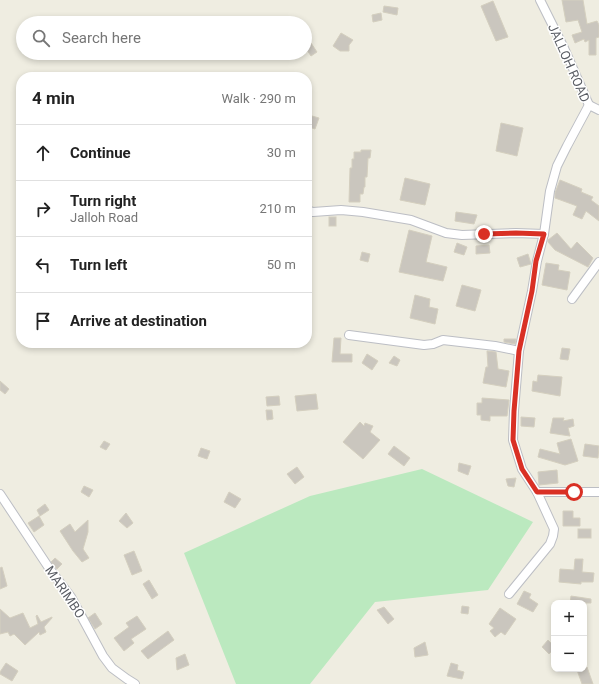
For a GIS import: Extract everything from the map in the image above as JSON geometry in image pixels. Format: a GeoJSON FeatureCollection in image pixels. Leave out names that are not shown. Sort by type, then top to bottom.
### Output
{"type":"FeatureCollection","features":[{"type":"Feature","properties":{"kind":"street","name":"JALLOH ROAD"},"geometry":{"type":"LineString","coordinates":[[509,594],[550,544],[553,536],[554,529],[537,492],[522,469],[513,440],[519,351],[532,291],[536,261],[544,234],[550,191],[557,166],[589,106],[564,48],[540,0]]}},
{"type":"Feature","properties":{"kind":"street"},"geometry":{"type":"LineString","coordinates":[[589,106],[599,110]]}},
{"type":"Feature","properties":{"kind":"street"},"geometry":{"type":"LineString","coordinates":[[312,212],[341,210],[363,212],[411,220],[446,233],[462,235],[516,233],[544,234]]}},
{"type":"Feature","properties":{"kind":"street"},"geometry":{"type":"LineString","coordinates":[[572,299],[599,262]]}},
{"type":"Feature","properties":{"kind":"street"},"geometry":{"type":"LineString","coordinates":[[349,335],[424,345],[433,344],[443,340],[495,346],[519,351]]}},
{"type":"Feature","properties":{"kind":"street"},"geometry":{"type":"LineString","coordinates":[[537,492],[599,492]]}},
{"type":"Feature","properties":{"kind":"street","name":"MARIMBO"},"geometry":{"type":"LineString","coordinates":[[0,494],[49,568],[71,597],[112,668],[135,684]]}},
{"type":"Feature","properties":{"kind":"green space"},"geometry":{"type":"Polygon","coordinates":[[[422,469],[533,522],[488,590],[375,602],[310,684],[236,684],[184,553],[310,496],[422,469]]]}},
{"type":"Feature","properties":{"kind":"building"},"geometry":{"type":"Polygon","coordinates":[[[562,0],[583,0],[587,24],[597,21],[599,25],[599,37],[596,38],[596,55],[589,55],[589,40],[585,42],[584,39],[575,43],[572,35],[582,32],[578,20],[566,22],[562,0]]]}},
{"type":"Feature","properties":{"kind":"building"},"geometry":{"type":"Polygon","coordinates":[[[493,1],[508,37],[496,41],[481,6],[493,1]]]}},
{"type":"Feature","properties":{"kind":"building"},"geometry":{"type":"Polygon","coordinates":[[[384,6],[398,8],[397,15],[383,12],[384,6]]]}},
{"type":"Feature","properties":{"kind":"building"},"geometry":{"type":"Polygon","coordinates":[[[381,13],[382,20],[373,22],[372,15],[381,13]]]}},
{"type":"Feature","properties":{"kind":"building"},"geometry":{"type":"Polygon","coordinates":[[[341,33],[353,40],[349,45],[349,51],[340,51],[333,46],[341,33]]]}},
{"type":"Feature","properties":{"kind":"building"},"geometry":{"type":"Polygon","coordinates":[[[312,44],[317,52],[312,55],[312,44]]]}},
{"type":"Feature","properties":{"kind":"building"},"geometry":{"type":"Polygon","coordinates":[[[312,116],[319,118],[315,129],[312,128],[312,116]]]}},
{"type":"Feature","properties":{"kind":"building"},"geometry":{"type":"Polygon","coordinates":[[[501,123],[523,128],[517,156],[496,151],[501,123]]]}},
{"type":"Feature","properties":{"kind":"building"},"geometry":{"type":"Polygon","coordinates":[[[361,150],[371,150],[370,158],[368,158],[365,187],[363,194],[360,194],[360,202],[349,202],[350,168],[352,168],[352,159],[354,159],[354,152],[361,152],[361,150]]]}},
{"type":"Feature","properties":{"kind":"building"},"geometry":{"type":"Polygon","coordinates":[[[405,178],[430,184],[425,205],[400,200],[405,178]]]}},
{"type":"Feature","properties":{"kind":"building"},"geometry":{"type":"Polygon","coordinates":[[[560,180],[582,189],[581,192],[593,197],[591,200],[599,206],[599,221],[586,211],[582,219],[573,215],[577,206],[555,198],[555,193],[560,180]]]}},
{"type":"Feature","properties":{"kind":"building"},"geometry":{"type":"Polygon","coordinates":[[[456,212],[477,215],[474,224],[455,221],[456,212]]]}},
{"type":"Feature","properties":{"kind":"building"},"geometry":{"type":"Polygon","coordinates":[[[329,217],[336,217],[336,226],[329,226],[329,217]]]}},
{"type":"Feature","properties":{"kind":"building"},"geometry":{"type":"Polygon","coordinates":[[[409,230],[432,236],[426,262],[447,267],[443,281],[399,272],[409,230]]]}},
{"type":"Feature","properties":{"kind":"building"},"geometry":{"type":"Polygon","coordinates":[[[557,233],[571,249],[577,242],[593,258],[588,267],[555,250],[548,240],[557,233]]]}},
{"type":"Feature","properties":{"kind":"building"},"geometry":{"type":"Polygon","coordinates":[[[457,243],[467,247],[464,255],[454,252],[457,243]]]}},
{"type":"Feature","properties":{"kind":"building"},"geometry":{"type":"Polygon","coordinates":[[[489,245],[490,253],[476,254],[476,246],[489,245]]]}},
{"type":"Feature","properties":{"kind":"building"},"geometry":{"type":"Polygon","coordinates":[[[362,252],[370,254],[368,262],[360,260],[362,252]]]}},
{"type":"Feature","properties":{"kind":"building"},"geometry":{"type":"Polygon","coordinates":[[[528,254],[531,264],[520,267],[517,258],[528,254]]]}},
{"type":"Feature","properties":{"kind":"building"},"geometry":{"type":"Polygon","coordinates":[[[546,263],[559,265],[558,270],[570,272],[567,290],[542,285],[546,263]]]}},
{"type":"Feature","properties":{"kind":"building"},"geometry":{"type":"Polygon","coordinates":[[[462,285],[481,290],[475,311],[456,306],[462,285]]]}},
{"type":"Feature","properties":{"kind":"building"},"geometry":{"type":"Polygon","coordinates":[[[415,295],[430,299],[429,307],[438,309],[435,324],[410,318],[415,295]]]}},
{"type":"Feature","properties":{"kind":"building"},"geometry":{"type":"Polygon","coordinates":[[[334,338],[341,338],[340,354],[352,354],[352,362],[332,362],[334,338]]]}},
{"type":"Feature","properties":{"kind":"building"},"geometry":{"type":"Polygon","coordinates":[[[504,339],[516,339],[515,344],[504,342],[504,339]]]}},
{"type":"Feature","properties":{"kind":"building"},"geometry":{"type":"Polygon","coordinates":[[[562,348],[570,349],[568,360],[560,359],[562,348]]]}},
{"type":"Feature","properties":{"kind":"building"},"geometry":{"type":"Polygon","coordinates":[[[487,351],[496,352],[498,369],[509,371],[506,387],[483,383],[486,367],[488,367],[487,351]]]}},
{"type":"Feature","properties":{"kind":"building"},"geometry":{"type":"Polygon","coordinates":[[[367,354],[378,361],[372,370],[362,363],[367,354]]]}},
{"type":"Feature","properties":{"kind":"building"},"geometry":{"type":"Polygon","coordinates":[[[394,356],[400,360],[397,366],[389,363],[394,356]]]}},
{"type":"Feature","properties":{"kind":"building"},"geometry":{"type":"Polygon","coordinates":[[[538,375],[562,377],[560,396],[532,391],[533,381],[537,382],[538,375]]]}},
{"type":"Feature","properties":{"kind":"building"},"geometry":{"type":"Polygon","coordinates":[[[0,381],[9,389],[5,394],[0,390],[0,381]]]}},
{"type":"Feature","properties":{"kind":"building"},"geometry":{"type":"Polygon","coordinates":[[[316,394],[318,409],[297,411],[295,396],[316,394]]]}},
{"type":"Feature","properties":{"kind":"building"},"geometry":{"type":"Polygon","coordinates":[[[279,396],[280,405],[267,406],[266,397],[279,396]]]}},
{"type":"Feature","properties":{"kind":"building"},"geometry":{"type":"Polygon","coordinates":[[[482,398],[509,400],[507,416],[490,416],[490,421],[481,420],[481,415],[477,415],[477,403],[482,403],[482,398]]]}},
{"type":"Feature","properties":{"kind":"building"},"geometry":{"type":"Polygon","coordinates":[[[266,410],[272,410],[273,419],[267,420],[266,410]]]}},
{"type":"Feature","properties":{"kind":"building"},"geometry":{"type":"Polygon","coordinates":[[[521,417],[535,418],[534,427],[521,426],[521,417]]]}},
{"type":"Feature","properties":{"kind":"building"},"geometry":{"type":"Polygon","coordinates":[[[553,418],[564,418],[563,421],[573,419],[574,426],[568,428],[570,436],[550,433],[553,418]]]}},
{"type":"Feature","properties":{"kind":"building"},"geometry":{"type":"Polygon","coordinates":[[[360,422],[364,426],[365,423],[373,426],[370,432],[380,440],[363,459],[343,442],[360,422]]]}},
{"type":"Feature","properties":{"kind":"building"},"geometry":{"type":"Polygon","coordinates":[[[571,439],[578,461],[565,465],[538,457],[540,449],[560,454],[557,443],[571,439]]]}},
{"type":"Feature","properties":{"kind":"building"},"geometry":{"type":"Polygon","coordinates":[[[104,441],[110,444],[106,450],[100,447],[104,441]]]}},
{"type":"Feature","properties":{"kind":"building"},"geometry":{"type":"Polygon","coordinates":[[[585,444],[599,446],[598,458],[583,456],[585,444]]]}},
{"type":"Feature","properties":{"kind":"building"},"geometry":{"type":"Polygon","coordinates":[[[394,446],[410,458],[404,466],[388,454],[394,446]]]}},
{"type":"Feature","properties":{"kind":"building"},"geometry":{"type":"Polygon","coordinates":[[[201,448],[210,451],[207,459],[198,456],[201,448]]]}},
{"type":"Feature","properties":{"kind":"building"},"geometry":{"type":"Polygon","coordinates":[[[459,463],[471,466],[468,475],[458,471],[459,463]]]}},
{"type":"Feature","properties":{"kind":"building"},"geometry":{"type":"Polygon","coordinates":[[[297,467],[304,477],[295,484],[287,474],[297,467]]]}},
{"type":"Feature","properties":{"kind":"building"},"geometry":{"type":"Polygon","coordinates":[[[557,470],[558,483],[539,485],[538,472],[557,470]]]}},
{"type":"Feature","properties":{"kind":"building"},"geometry":{"type":"Polygon","coordinates":[[[516,478],[514,487],[508,486],[506,479],[516,478]]]}},
{"type":"Feature","properties":{"kind":"building"},"geometry":{"type":"Polygon","coordinates":[[[84,486],[93,490],[89,497],[81,492],[84,486]]]}},
{"type":"Feature","properties":{"kind":"building"},"geometry":{"type":"Polygon","coordinates":[[[229,492],[241,499],[235,508],[224,502],[229,492]]]}},
{"type":"Feature","properties":{"kind":"building"},"geometry":{"type":"Polygon","coordinates":[[[45,504],[49,510],[40,516],[37,510],[45,504]]]}},
{"type":"Feature","properties":{"kind":"building"},"geometry":{"type":"Polygon","coordinates":[[[563,511],[573,511],[573,518],[580,518],[580,526],[563,526],[563,511]]]}},
{"type":"Feature","properties":{"kind":"building"},"geometry":{"type":"Polygon","coordinates":[[[126,513],[133,523],[127,528],[119,521],[126,513]]]}},
{"type":"Feature","properties":{"kind":"building"},"geometry":{"type":"Polygon","coordinates":[[[39,516],[44,525],[34,532],[28,523],[39,516]]]}},
{"type":"Feature","properties":{"kind":"building"},"geometry":{"type":"Polygon","coordinates":[[[88,520],[88,532],[83,549],[89,558],[82,562],[60,531],[70,524],[75,532],[88,520]]]}},
{"type":"Feature","properties":{"kind":"building"},"geometry":{"type":"Polygon","coordinates":[[[578,529],[591,529],[591,538],[578,538],[578,529]]]}},
{"type":"Feature","properties":{"kind":"building"},"geometry":{"type":"Polygon","coordinates":[[[134,551],[142,571],[132,575],[124,555],[134,551]]]}},
{"type":"Feature","properties":{"kind":"building"},"geometry":{"type":"Polygon","coordinates":[[[55,558],[62,564],[57,569],[51,562],[55,558]]]}},
{"type":"Feature","properties":{"kind":"building"},"geometry":{"type":"Polygon","coordinates":[[[575,559],[583,559],[582,572],[594,573],[593,582],[581,582],[581,584],[559,582],[560,569],[574,570],[575,559]]]}},
{"type":"Feature","properties":{"kind":"building"},"geometry":{"type":"Polygon","coordinates":[[[2,567],[7,586],[0,589],[0,568],[2,567]]]}},
{"type":"Feature","properties":{"kind":"building"},"geometry":{"type":"Polygon","coordinates":[[[149,580],[158,595],[152,599],[143,584],[149,580]]]}},
{"type":"Feature","properties":{"kind":"building"},"geometry":{"type":"Polygon","coordinates":[[[524,591],[531,594],[529,598],[538,604],[533,612],[517,604],[524,591]]]}},
{"type":"Feature","properties":{"kind":"building"},"geometry":{"type":"Polygon","coordinates":[[[571,596],[591,599],[591,603],[587,603],[587,600],[570,600],[571,596]]]}},
{"type":"Feature","properties":{"kind":"building"},"geometry":{"type":"Polygon","coordinates":[[[462,606],[469,607],[468,614],[461,613],[462,606]]]}},
{"type":"Feature","properties":{"kind":"building"},"geometry":{"type":"Polygon","coordinates":[[[384,607],[394,619],[388,624],[377,610],[384,607]]]}},
{"type":"Feature","properties":{"kind":"building"},"geometry":{"type":"Polygon","coordinates":[[[500,608],[516,619],[505,635],[501,632],[495,637],[490,631],[494,628],[489,624],[500,608]]]}},
{"type":"Feature","properties":{"kind":"building"},"geometry":{"type":"Polygon","coordinates":[[[0,609],[10,618],[23,613],[30,628],[38,624],[37,615],[41,622],[52,618],[44,627],[46,632],[40,635],[39,632],[25,645],[14,634],[10,636],[8,632],[0,634],[0,609]]]}},
{"type":"Feature","properties":{"kind":"building"},"geometry":{"type":"Polygon","coordinates":[[[95,613],[102,624],[95,629],[88,618],[95,613]]]}},
{"type":"Feature","properties":{"kind":"building"},"geometry":{"type":"Polygon","coordinates":[[[137,616],[146,629],[131,639],[134,643],[124,651],[114,638],[129,627],[126,623],[137,616]]]}},
{"type":"Feature","properties":{"kind":"building"},"geometry":{"type":"Polygon","coordinates":[[[168,631],[174,640],[148,659],[141,651],[168,631]]]}},
{"type":"Feature","properties":{"kind":"building"},"geometry":{"type":"Polygon","coordinates":[[[548,640],[551,643],[551,652],[549,654],[542,647],[548,640]]]}},
{"type":"Feature","properties":{"kind":"building"},"geometry":{"type":"Polygon","coordinates":[[[425,642],[428,655],[415,657],[414,648],[425,642]]]}},
{"type":"Feature","properties":{"kind":"building"},"geometry":{"type":"Polygon","coordinates":[[[185,654],[189,665],[177,670],[176,658],[185,654]]]}},
{"type":"Feature","properties":{"kind":"building"},"geometry":{"type":"Polygon","coordinates":[[[6,663],[18,671],[12,681],[0,674],[6,663]]]}},
{"type":"Feature","properties":{"kind":"building"},"geometry":{"type":"Polygon","coordinates":[[[451,663],[458,665],[457,670],[464,672],[462,679],[447,676],[451,663]]]}},
{"type":"Feature","properties":{"kind":"building"},"geometry":{"type":"Polygon","coordinates":[[[587,667],[593,684],[582,684],[578,672],[587,672],[587,667]]]}},
{"type":"Feature","properties":{"kind":"route"},"geometry":{"type":"LineString","coordinates":[[484,234],[544,234],[536,261],[532,291],[519,351],[513,440],[522,469],[537,492],[574,492]]}}]}
